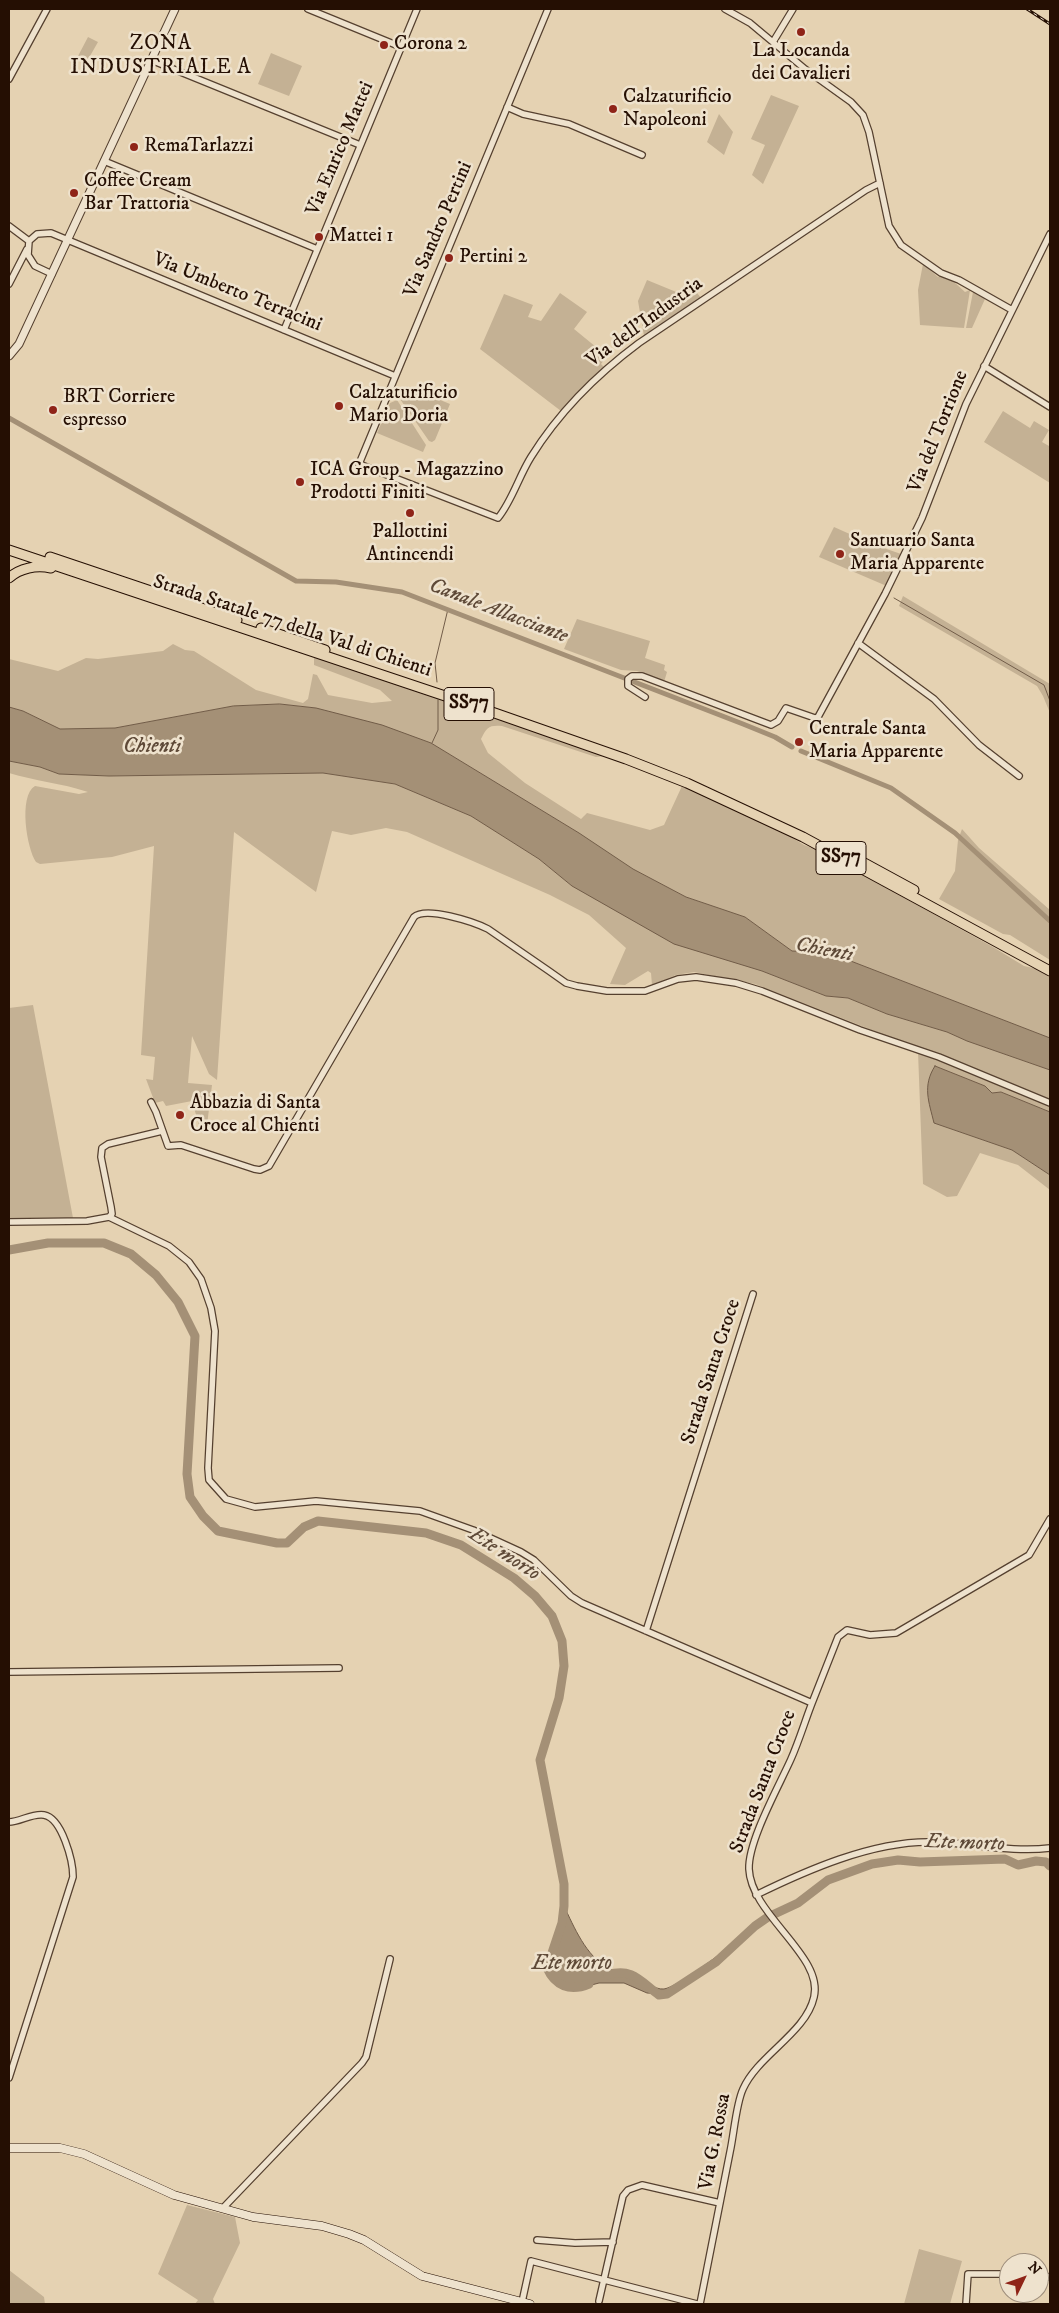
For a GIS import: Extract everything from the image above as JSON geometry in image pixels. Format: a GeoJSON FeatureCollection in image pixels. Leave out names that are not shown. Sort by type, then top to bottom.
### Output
{"type":"FeatureCollection","features":[{"type":"Feature","properties":{"kind":"highway","name":"Strada Statale 77 della Val di Chienti"},"geometry":{"type":"LineString","coordinates":[[9,543],[690,778],[757,807],[1050,964]]}},
{"type":"Feature","properties":{"kind":"highway","name":"Strada Statale 77 della Val di Chienti"},"geometry":{"type":"LineString","coordinates":[[9,550],[156,600],[293,642]]}},
{"type":"Feature","properties":{"kind":"highway"},"geometry":{"type":"LineString","coordinates":[[9,578],[24,569],[47,567],[135,596],[156,600]]}},
{"type":"Feature","properties":{"kind":"highway","name":"Strada Statale 77 della Val di Chienti"},"geometry":{"type":"LineString","coordinates":[[627,756],[769,820],[1050,971]]}},
{"type":"Feature","properties":{"kind":"main road"},"geometry":{"type":"LineString","coordinates":[[9,2148],[71,2150],[96,2158],[174,2195],[253,2217],[322,2226],[349,2234],[364,2240],[422,2276],[526,2303]]}},
{"type":"Feature","properties":{"kind":"street"},"geometry":{"type":"LineString","coordinates":[[9,80],[47,9]]}},
{"type":"Feature","properties":{"kind":"street"},"geometry":{"type":"LineString","coordinates":[[9,356],[19,344],[175,9]]}},
{"type":"Feature","properties":{"kind":"street"},"geometry":{"type":"LineString","coordinates":[[308,9],[401,47]]}},
{"type":"Feature","properties":{"kind":"street","name":"Via Enrico Mattei"},"geometry":{"type":"LineString","coordinates":[[284,330],[417,9]]}},
{"type":"Feature","properties":{"kind":"street","name":"Via Sandro Pertini"},"geometry":{"type":"LineString","coordinates":[[359,464],[548,9]]}},
{"type":"Feature","properties":{"kind":"street"},"geometry":{"type":"LineString","coordinates":[[725,9],[747,21],[857,108],[867,124],[889,226],[901,245],[941,273],[959,280],[1012,310]]}},
{"type":"Feature","properties":{"kind":"street"},"geometry":{"type":"LineString","coordinates":[[773,42],[793,9]]}},
{"type":"Feature","properties":{"kind":"street"},"geometry":{"type":"LineString","coordinates":[[151,60],[360,145]]}},
{"type":"Feature","properties":{"kind":"street"},"geometry":{"type":"LineString","coordinates":[[507,107],[523,114],[568,124],[642,155]]}},
{"type":"Feature","properties":{"kind":"street"},"geometry":{"type":"LineString","coordinates":[[104,161],[317,249]]}},
{"type":"Feature","properties":{"kind":"street","name":"Via dell'Industria"},"geometry":{"type":"LineString","coordinates":[[359,464],[498,518],[528,462],[552,426],[571,403],[610,365],[639,343],[866,190],[880,183]]}},
{"type":"Feature","properties":{"kind":"street"},"geometry":{"type":"LineString","coordinates":[[9,226],[29,242]]}},
{"type":"Feature","properties":{"kind":"street"},"geometry":{"type":"LineString","coordinates":[[9,284],[29,242],[37,234],[46,232],[67,241]]}},
{"type":"Feature","properties":{"kind":"street","name":"Via del Torrione"},"geometry":{"type":"LineString","coordinates":[[645,697],[630,688],[627,683],[632,676],[642,676],[774,724],[786,708],[813,718],[818,717],[885,594],[922,518],[961,416],[1050,234]]}},
{"type":"Feature","properties":{"kind":"street","name":"Via Umberto Terracini"},"geometry":{"type":"LineString","coordinates":[[67,241],[395,376]]}},
{"type":"Feature","properties":{"kind":"street"},"geometry":{"type":"LineString","coordinates":[[27,249],[28,256],[33,264],[52,274]]}},
{"type":"Feature","properties":{"kind":"street"},"geometry":{"type":"LineString","coordinates":[[984,366],[1050,407]]}},
{"type":"Feature","properties":{"kind":"street"},"geometry":{"type":"LineString","coordinates":[[858,643],[934,700],[979,744],[1019,776]]}},
{"type":"Feature","properties":{"kind":"street"},"geometry":{"type":"LineString","coordinates":[[151,1102],[168,1146],[181,1145],[254,1169],[260,1170],[269,1166],[414,916],[424,912],[488,929],[549,971],[577,986],[607,991],[645,991],[678,979],[696,977],[736,983],[762,991],[860,1030],[939,1057],[1050,1103]]}},
{"type":"Feature","properties":{"kind":"street"},"geometry":{"type":"LineString","coordinates":[[9,1222],[87,1221],[109,1217],[112,1214],[100,1157],[102,1148],[108,1144],[162,1131]]}},
{"type":"Feature","properties":{"kind":"street","name":"Strada Santa Croce"},"geometry":{"type":"LineString","coordinates":[[109,1217],[169,1246],[189,1262],[201,1279],[211,1308],[216,1331],[208,1468],[209,1480],[226,1499],[255,1507],[316,1501],[420,1511],[473,1530],[521,1552],[546,1570],[570,1596],[582,1603],[812,1702],[791,1758],[769,1804],[754,1844],[749,1869],[756,1895],[760,1901]]}},
{"type":"Feature","properties":{"kind":"street","name":"Strada Santa Croce"},"geometry":{"type":"LineString","coordinates":[[646,1631],[753,1294]]}},
{"type":"Feature","properties":{"kind":"street"},"geometry":{"type":"LineString","coordinates":[[812,1702],[838,1637],[842,1632],[847,1630],[870,1635],[896,1633],[1029,1555],[1050,1520]]}},
{"type":"Feature","properties":{"kind":"street"},"geometry":{"type":"LineString","coordinates":[[9,1672],[339,1668]]}},
{"type":"Feature","properties":{"kind":"street"},"geometry":{"type":"LineString","coordinates":[[9,1822],[42,1815],[55,1821],[71,1860],[74,1877],[9,2078]]}},
{"type":"Feature","properties":{"kind":"street"},"geometry":{"type":"LineString","coordinates":[[756,1895],[814,1868],[892,1846],[929,1842],[1028,1850],[1050,1848]]}},
{"type":"Feature","properties":{"kind":"street","name":"Via G. Rossa"},"geometry":{"type":"LineString","coordinates":[[699,2304],[742,2089],[761,2065],[801,2022],[810,2009],[815,1996],[812,1973],[760,1901]]}},
{"type":"Feature","properties":{"kind":"street"},"geometry":{"type":"LineString","coordinates":[[224,2208],[366,2057],[390,1958]]}},
{"type":"Feature","properties":{"kind":"street"},"geometry":{"type":"LineString","coordinates":[[599,2301],[623,2196],[635,2186],[642,2185],[720,2202]]}},
{"type":"Feature","properties":{"kind":"street"},"geometry":{"type":"LineString","coordinates":[[537,2240],[575,2243],[613,2242]]}},
{"type":"Feature","properties":{"kind":"street"},"geometry":{"type":"LineString","coordinates":[[526,2303],[531,2261],[699,2304]]}},
{"type":"Feature","properties":{"kind":"street"},"geometry":{"type":"LineString","coordinates":[[966,2304],[968,2274],[999,2274]]}},
{"type":"Feature","properties":{"kind":"shaded area"},"geometry":{"type":"Polygon","coordinates":[[[88,37],[98,42],[86,63],[77,58],[88,37]]]}},
{"type":"Feature","properties":{"kind":"shaded area"},"geometry":{"type":"Polygon","coordinates":[[[271,53],[302,66],[289,96],[258,84],[271,53]]]}},
{"type":"Feature","properties":{"kind":"shaded area"},"geometry":{"type":"Polygon","coordinates":[[[771,95],[799,106],[763,184],[752,175],[765,145],[751,139],[771,95]]]}},
{"type":"Feature","properties":{"kind":"shaded area"},"geometry":{"type":"Polygon","coordinates":[[[719,114],[733,132],[724,155],[707,142],[719,114]]]}},
{"type":"Feature","properties":{"kind":"shaded area"},"geometry":{"type":"Polygon","coordinates":[[[923,264],[938,277],[953,281],[965,292],[970,290],[964,328],[920,325],[918,290],[923,264]]]}},
{"type":"Feature","properties":{"kind":"shaded area"},"geometry":{"type":"Polygon","coordinates":[[[647,280],[686,296],[694,289],[701,298],[644,336],[638,301],[647,280]]]}},
{"type":"Feature","properties":{"kind":"shaded area"},"geometry":{"type":"Polygon","coordinates":[[[973,292],[985,299],[972,328],[966,328],[973,292]]]}},
{"type":"Feature","properties":{"kind":"shaded area"},"geometry":{"type":"Polygon","coordinates":[[[560,293],[587,312],[574,329],[607,356],[601,364],[604,367],[561,411],[480,349],[504,294],[533,305],[528,317],[541,321],[560,293]]]}},
{"type":"Feature","properties":{"kind":"shaded area"},"geometry":{"type":"Polygon","coordinates":[[[406,386],[450,404],[435,440],[432,442],[429,441],[400,399],[406,386]]]}},
{"type":"Feature","properties":{"kind":"shaded area"},"geometry":{"type":"Polygon","coordinates":[[[397,400],[426,445],[423,452],[377,433],[390,403],[397,400]]]}},
{"type":"Feature","properties":{"kind":"shaded area"},"geometry":{"type":"Polygon","coordinates":[[[1003,411],[1030,428],[1034,421],[1049,430],[1042,442],[1049,446],[1050,444],[1050,483],[984,442],[1003,411]]]}},
{"type":"Feature","properties":{"kind":"shaded area"},"geometry":{"type":"Polygon","coordinates":[[[834,527],[872,544],[904,555],[889,587],[819,557],[834,527]]]}},
{"type":"Feature","properties":{"kind":"shaded area"},"geometry":{"type":"Polygon","coordinates":[[[903,596],[1050,684],[1050,713],[1037,686],[899,606],[903,596]]]}},
{"type":"Feature","properties":{"kind":"shaded area"},"geometry":{"type":"Polygon","coordinates":[[[577,619],[650,641],[645,658],[665,665],[664,670],[667,672],[664,682],[637,671],[621,670],[564,649],[577,619]]]}},
{"type":"Feature","properties":{"kind":"shaded area"},"geometry":{"type":"Polygon","coordinates":[[[173,644],[185,650],[194,651],[256,690],[303,703],[308,699],[313,674],[317,675],[328,695],[372,703],[392,701],[380,690],[314,665],[314,657],[605,756],[596,757],[502,726],[489,728],[481,739],[488,753],[525,783],[581,819],[587,813],[650,830],[664,825],[682,786],[818,850],[1024,966],[1037,969],[1050,976],[1050,1038],[830,953],[792,951],[745,917],[686,897],[633,869],[579,833],[431,743],[316,708],[280,704],[233,706],[115,728],[60,729],[23,711],[9,707],[9,659],[58,671],[86,658],[98,659],[163,651],[173,644]]]}},
{"type":"Feature","properties":{"kind":"shaded area"},"geometry":{"type":"Polygon","coordinates":[[[9,761],[40,767],[59,774],[109,776],[324,773],[395,784],[471,816],[539,859],[572,886],[762,971],[826,996],[848,998],[887,1014],[947,1032],[967,1041],[1050,1070],[1050,1100],[755,984],[694,972],[676,975],[652,985],[651,973],[648,971],[625,985],[610,984],[626,948],[589,915],[550,895],[407,832],[386,828],[351,835],[332,831],[316,892],[234,832],[217,1080],[209,1074],[192,1036],[188,1083],[212,1085],[207,1125],[199,1125],[192,1101],[166,1106],[163,1101],[155,1103],[146,1079],[153,1080],[155,1057],[141,1055],[154,846],[112,857],[40,864],[36,862],[27,835],[25,811],[30,792],[35,786],[79,794],[88,792],[9,773],[9,761]]]}},
{"type":"Feature","properties":{"kind":"shaded area"},"geometry":{"type":"Polygon","coordinates":[[[962,829],[979,848],[1050,910],[1050,960],[1010,935],[1003,934],[939,899],[955,871],[958,840],[962,829]]]}},
{"type":"Feature","properties":{"kind":"shaded area"},"geometry":{"type":"Polygon","coordinates":[[[33,1005],[73,1218],[9,1220],[9,1008],[33,1005]]]}},
{"type":"Feature","properties":{"kind":"shaded area"},"geometry":{"type":"Polygon","coordinates":[[[918,1052],[1050,1106],[1050,1112],[1001,1092],[992,1093],[985,1086],[935,1066],[934,1123],[1012,1150],[1050,1175],[1050,1190],[1018,1165],[980,1153],[957,1196],[947,1197],[923,1184],[918,1052]]]}},
{"type":"Feature","properties":{"kind":"shaded area"},"geometry":{"type":"Polygon","coordinates":[[[187,2205],[235,2217],[240,2243],[213,2299],[215,2304],[195,2304],[198,2300],[158,2274],[187,2205]]]}},
{"type":"Feature","properties":{"kind":"shaded area"},"geometry":{"type":"Polygon","coordinates":[[[919,2249],[962,2261],[950,2304],[904,2304],[919,2249]]]}},
{"type":"Feature","properties":{"kind":"shaded area"},"geometry":{"type":"Polygon","coordinates":[[[9,2270],[44,2297],[45,2304],[9,2304],[9,2270]]]}},
{"type":"Feature","properties":{"kind":"water","name":"Chienti"},"geometry":{"type":"Polygon","coordinates":[[[280,704],[316,708],[382,725],[431,743],[579,833],[633,869],[686,897],[745,917],[792,951],[830,953],[1050,1038],[1050,1070],[967,1041],[947,1032],[887,1014],[848,998],[826,996],[762,971],[674,944],[572,886],[539,859],[471,816],[395,784],[323,773],[109,776],[59,774],[40,767],[9,761],[9,707],[23,711],[60,729],[115,728],[233,706],[280,704]]]}},
{"type":"Feature","properties":{"kind":"water"},"geometry":{"type":"Polygon","coordinates":[[[935,1066],[985,1086],[992,1093],[1001,1092],[1050,1112],[1050,1175],[1012,1150],[934,1123],[928,1087],[931,1073],[935,1066]]]}},
{"type":"Feature","properties":{"kind":"water","name":"Ete morto"},"geometry":{"type":"Polygon","coordinates":[[[564,1906],[587,1949],[600,1963],[611,1970],[637,1976],[660,1989],[671,1987],[680,1982],[741,1938],[716,1962],[667,1994],[647,1993],[624,1983],[599,1983],[580,1988],[566,1987],[552,1980],[547,1968],[562,1923],[564,1906]]]}},
{"type":"Feature","properties":{"kind":"waterway","name":"Canale Allacciante"},"geometry":{"type":"LineString","coordinates":[[9,418],[296,581],[336,582],[402,592],[743,724],[775,737],[792,747]]}},
{"type":"Feature","properties":{"kind":"waterway"},"geometry":{"type":"LineString","coordinates":[[894,598],[1044,685],[1050,701]]}},
{"type":"Feature","properties":{"kind":"waterway"},"geometry":{"type":"LineString","coordinates":[[437,682],[435,663],[448,609]]}},
{"type":"Feature","properties":{"kind":"waterway"},"geometry":{"type":"LineString","coordinates":[[432,743],[438,730],[438,700]]}},
{"type":"Feature","properties":{"kind":"waterway","name":"Canale Allacciante"},"geometry":{"type":"LineString","coordinates":[[801,751],[891,788],[955,833],[1050,921]]}},
{"type":"Feature","properties":{"kind":"waterway","name":"Ete morto"},"geometry":{"type":"LineString","coordinates":[[9,1250],[48,1243],[104,1243],[131,1254],[156,1275],[178,1302],[195,1336],[187,1474],[190,1497],[203,1516],[218,1531],[277,1543],[287,1543],[304,1527],[318,1521],[426,1533],[461,1545],[514,1578],[535,1596],[552,1616],[562,1641],[564,1666],[559,1698],[540,1760],[564,1884],[564,1906],[562,1923],[547,1968],[554,1979],[564,1986],[576,1987],[589,1984]]}},
{"type":"Feature","properties":{"kind":"waterway","name":"Ete morto"},"geometry":{"type":"LineString","coordinates":[[608,1975],[616,1973],[630,1974],[659,1995],[667,1994],[716,1962],[755,1926],[768,1917],[798,1903],[828,1880],[872,1864],[898,1860],[920,1862],[1005,1859],[1018,1865],[1036,1861],[1046,1862],[1050,1866]]}},
{"type":"Feature","properties":{"kind":"railway"},"geometry":{"type":"LineString","coordinates":[[1027,9],[1050,24]]}},
{"type":"Feature","properties":{"kind":"place","name":"La Locanda dei Cavalieri"},"geometry":{"type":"Point","coordinates":[801,32]}},
{"type":"Feature","properties":{"kind":"place","name":"Corona 2"},"geometry":{"type":"Point","coordinates":[384,45]}},
{"type":"Feature","properties":{"kind":"place","name":"Calzaturificio Napoleoni"},"geometry":{"type":"Point","coordinates":[613,109]}},
{"type":"Feature","properties":{"kind":"place","name":"RemaTarlazzi"},"geometry":{"type":"Point","coordinates":[134,147]}},
{"type":"Feature","properties":{"kind":"place","name":"Coffee Cream Bar Trattoria"},"geometry":{"type":"Point","coordinates":[74,193]}},
{"type":"Feature","properties":{"kind":"place","name":"Mattei 1"},"geometry":{"type":"Point","coordinates":[319,237]}},
{"type":"Feature","properties":{"kind":"place","name":"Pertini 2"},"geometry":{"type":"Point","coordinates":[449,258]}},
{"type":"Feature","properties":{"kind":"place","name":"Calzaturificio Mario Doria"},"geometry":{"type":"Point","coordinates":[339,406]}},
{"type":"Feature","properties":{"kind":"place","name":"BRT Corriere espresso"},"geometry":{"type":"Point","coordinates":[53,410]}},
{"type":"Feature","properties":{"kind":"place","name":"ICA Group - Magazzino Prodotti Finiti"},"geometry":{"type":"Point","coordinates":[300,482]}},
{"type":"Feature","properties":{"kind":"place","name":"Pallottini Antincendi"},"geometry":{"type":"Point","coordinates":[410,513]}},
{"type":"Feature","properties":{"kind":"place","name":"Santuario Santa Maria Apparente"},"geometry":{"type":"Point","coordinates":[840,554]}},
{"type":"Feature","properties":{"kind":"place","name":"Centrale Santa Maria Apparente"},"geometry":{"type":"Point","coordinates":[799,742]}},
{"type":"Feature","properties":{"kind":"place","name":"Abbazia di Santa Croce al Chienti"},"geometry":{"type":"Point","coordinates":[180,1115]}},
{"type":"Feature","properties":{"kind":"district","name":"ZONA INDUSTRIALE A"},"geometry":{"type":"Point","coordinates":[161,57]}}]}
